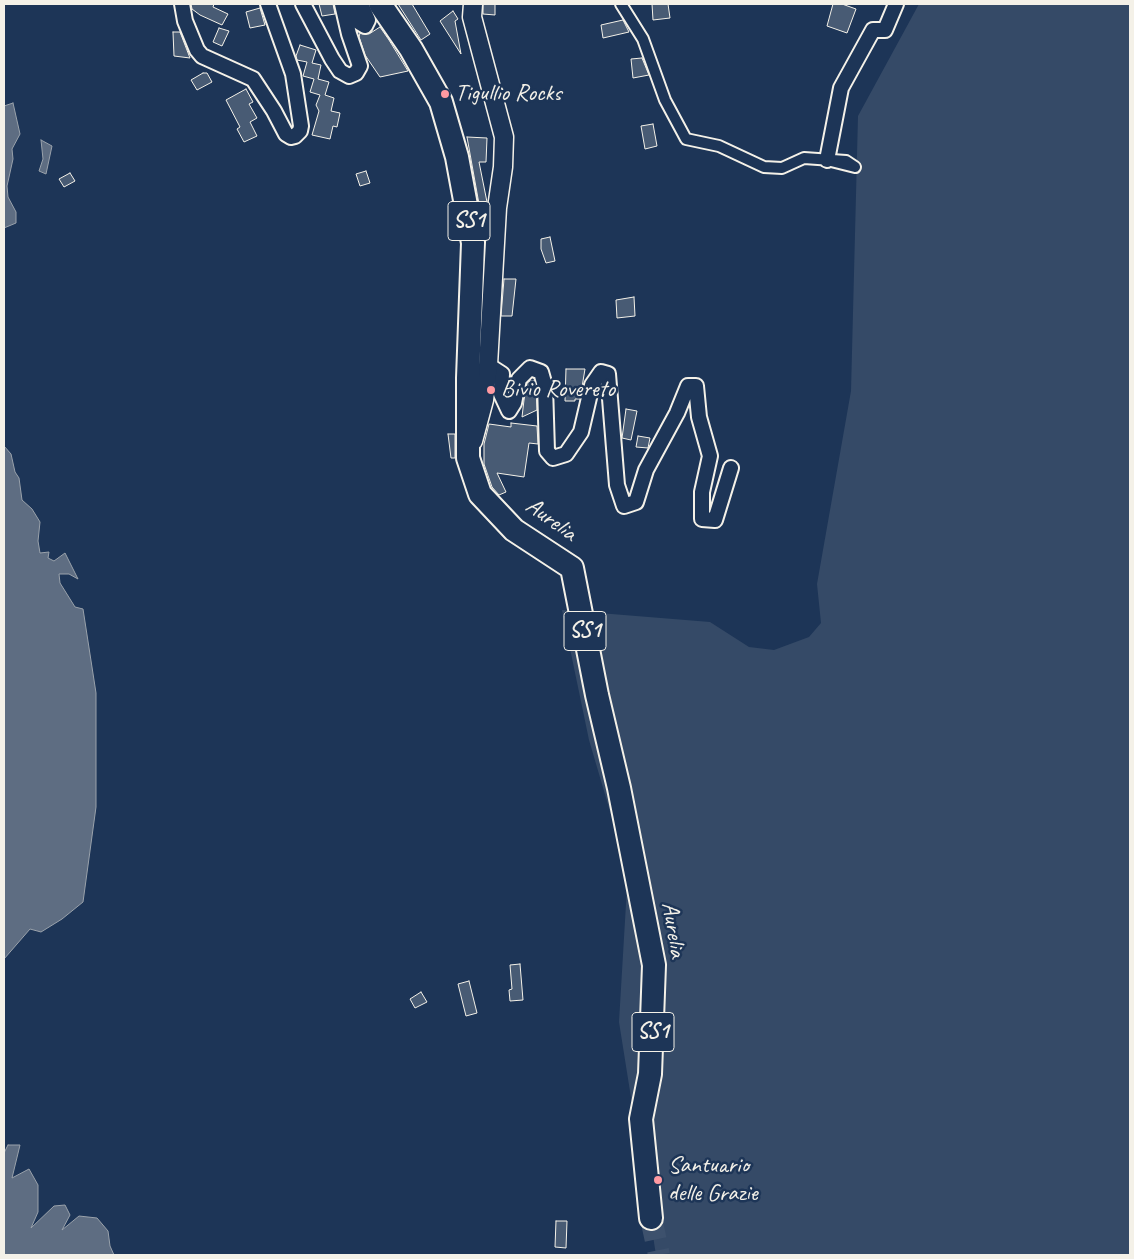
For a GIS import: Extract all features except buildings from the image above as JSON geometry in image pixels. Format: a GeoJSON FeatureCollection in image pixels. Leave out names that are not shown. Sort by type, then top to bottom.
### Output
{"type":"FeatureCollection","features":[{"type":"Feature","properties":{"kind":"main road","name":"Aurelia"},"geometry":{"type":"LineString","coordinates":[[380,4],[412,49],[441,102],[460,176],[473,243],[468,378],[468,458],[480,494],[514,530],[572,568],[597,695],[620,788],[654,965],[650,1074],[640,1119],[651,1218]]}},
{"type":"Feature","properties":{"kind":"street"},"geometry":{"type":"LineString","coordinates":[[182,4],[185,21],[197,50],[202,56],[253,79],[274,111],[286,134],[291,137],[300,131],[301,126],[293,74],[268,4]]}},
{"type":"Feature","properties":{"kind":"street"},"geometry":{"type":"LineString","coordinates":[[303,4],[332,59],[340,71],[349,76],[356,73],[360,66],[349,34],[342,4]]}},
{"type":"Feature","properties":{"kind":"street"},"geometry":{"type":"LineString","coordinates":[[351,4],[360,23],[365,26],[368,20],[361,4]]}},
{"type":"Feature","properties":{"kind":"street"},"geometry":{"type":"LineString","coordinates":[[468,458],[484,400],[488,365],[496,208],[503,167],[504,136],[472,17],[473,4]]}},
{"type":"Feature","properties":{"kind":"street"},"geometry":{"type":"LineString","coordinates":[[621,4],[643,39],[665,100],[686,139],[719,146],[764,167],[782,168],[804,158],[827,160],[841,88],[873,30],[885,30],[896,4]]}},
{"type":"Feature","properties":{"kind":"street"},"geometry":{"type":"LineString","coordinates":[[488,365],[502,374],[501,394],[509,411],[514,404],[518,379],[530,368],[541,372],[545,386],[548,451],[553,458],[566,454],[580,432],[592,385],[601,372],[608,374],[617,485],[624,506],[636,502],[646,470],[677,413],[688,386],[696,386],[699,416],[710,456],[702,492],[702,519],[715,520],[731,468]]}},
{"type":"Feature","properties":{"kind":"shaded area"},"geometry":{"type":"Polygon","coordinates":[[[919,4],[1130,4],[1130,1255],[656,1255],[619,1022],[627,887],[614,825],[589,740],[562,610],[710,622],[749,647],[774,650],[809,637],[821,623],[817,584],[851,391],[858,116],[919,4]]]}},
{"type":"Feature","properties":{"kind":"shaded area"},"geometry":{"type":"Polygon","coordinates":[[[13,103],[20,134],[12,149],[13,159],[7,186],[8,197],[16,212],[16,223],[4,228],[4,106],[13,103]]]}},
{"type":"Feature","properties":{"kind":"shaded area"},"geometry":{"type":"Polygon","coordinates":[[[41,140],[52,146],[46,174],[39,171],[43,159],[41,140]]]}},
{"type":"Feature","properties":{"kind":"shaded area"},"geometry":{"type":"Polygon","coordinates":[[[4,446],[11,454],[15,472],[19,478],[22,500],[32,509],[40,522],[38,541],[40,553],[49,552],[48,558],[54,561],[65,553],[78,579],[69,574],[59,574],[60,583],[75,607],[83,609],[96,693],[96,807],[83,902],[62,919],[41,932],[30,929],[4,959],[4,446]]]}},
{"type":"Feature","properties":{"kind":"shaded area"},"geometry":{"type":"Polygon","coordinates":[[[8,1145],[20,1145],[12,1178],[29,1169],[38,1185],[38,1212],[31,1228],[54,1206],[65,1205],[70,1215],[62,1230],[79,1216],[97,1218],[108,1231],[110,1246],[114,1255],[4,1255],[4,1153],[8,1145]]]}},
{"type":"Feature","properties":{"kind":"tunnel"},"geometry":{"type":"LineString","coordinates":[[651,1218],[659,1255]]}},
{"type":"Feature","properties":{"kind":"place","name":"Tigullio Rocks"},"geometry":{"type":"Point","coordinates":[445,94]}},
{"type":"Feature","properties":{"kind":"place","name":"Bivio Rovereto"},"geometry":{"type":"Point","coordinates":[491,390]}},
{"type":"Feature","properties":{"kind":"place","name":"Santuario delle Grazie"},"geometry":{"type":"Point","coordinates":[658,1180]}}]}
